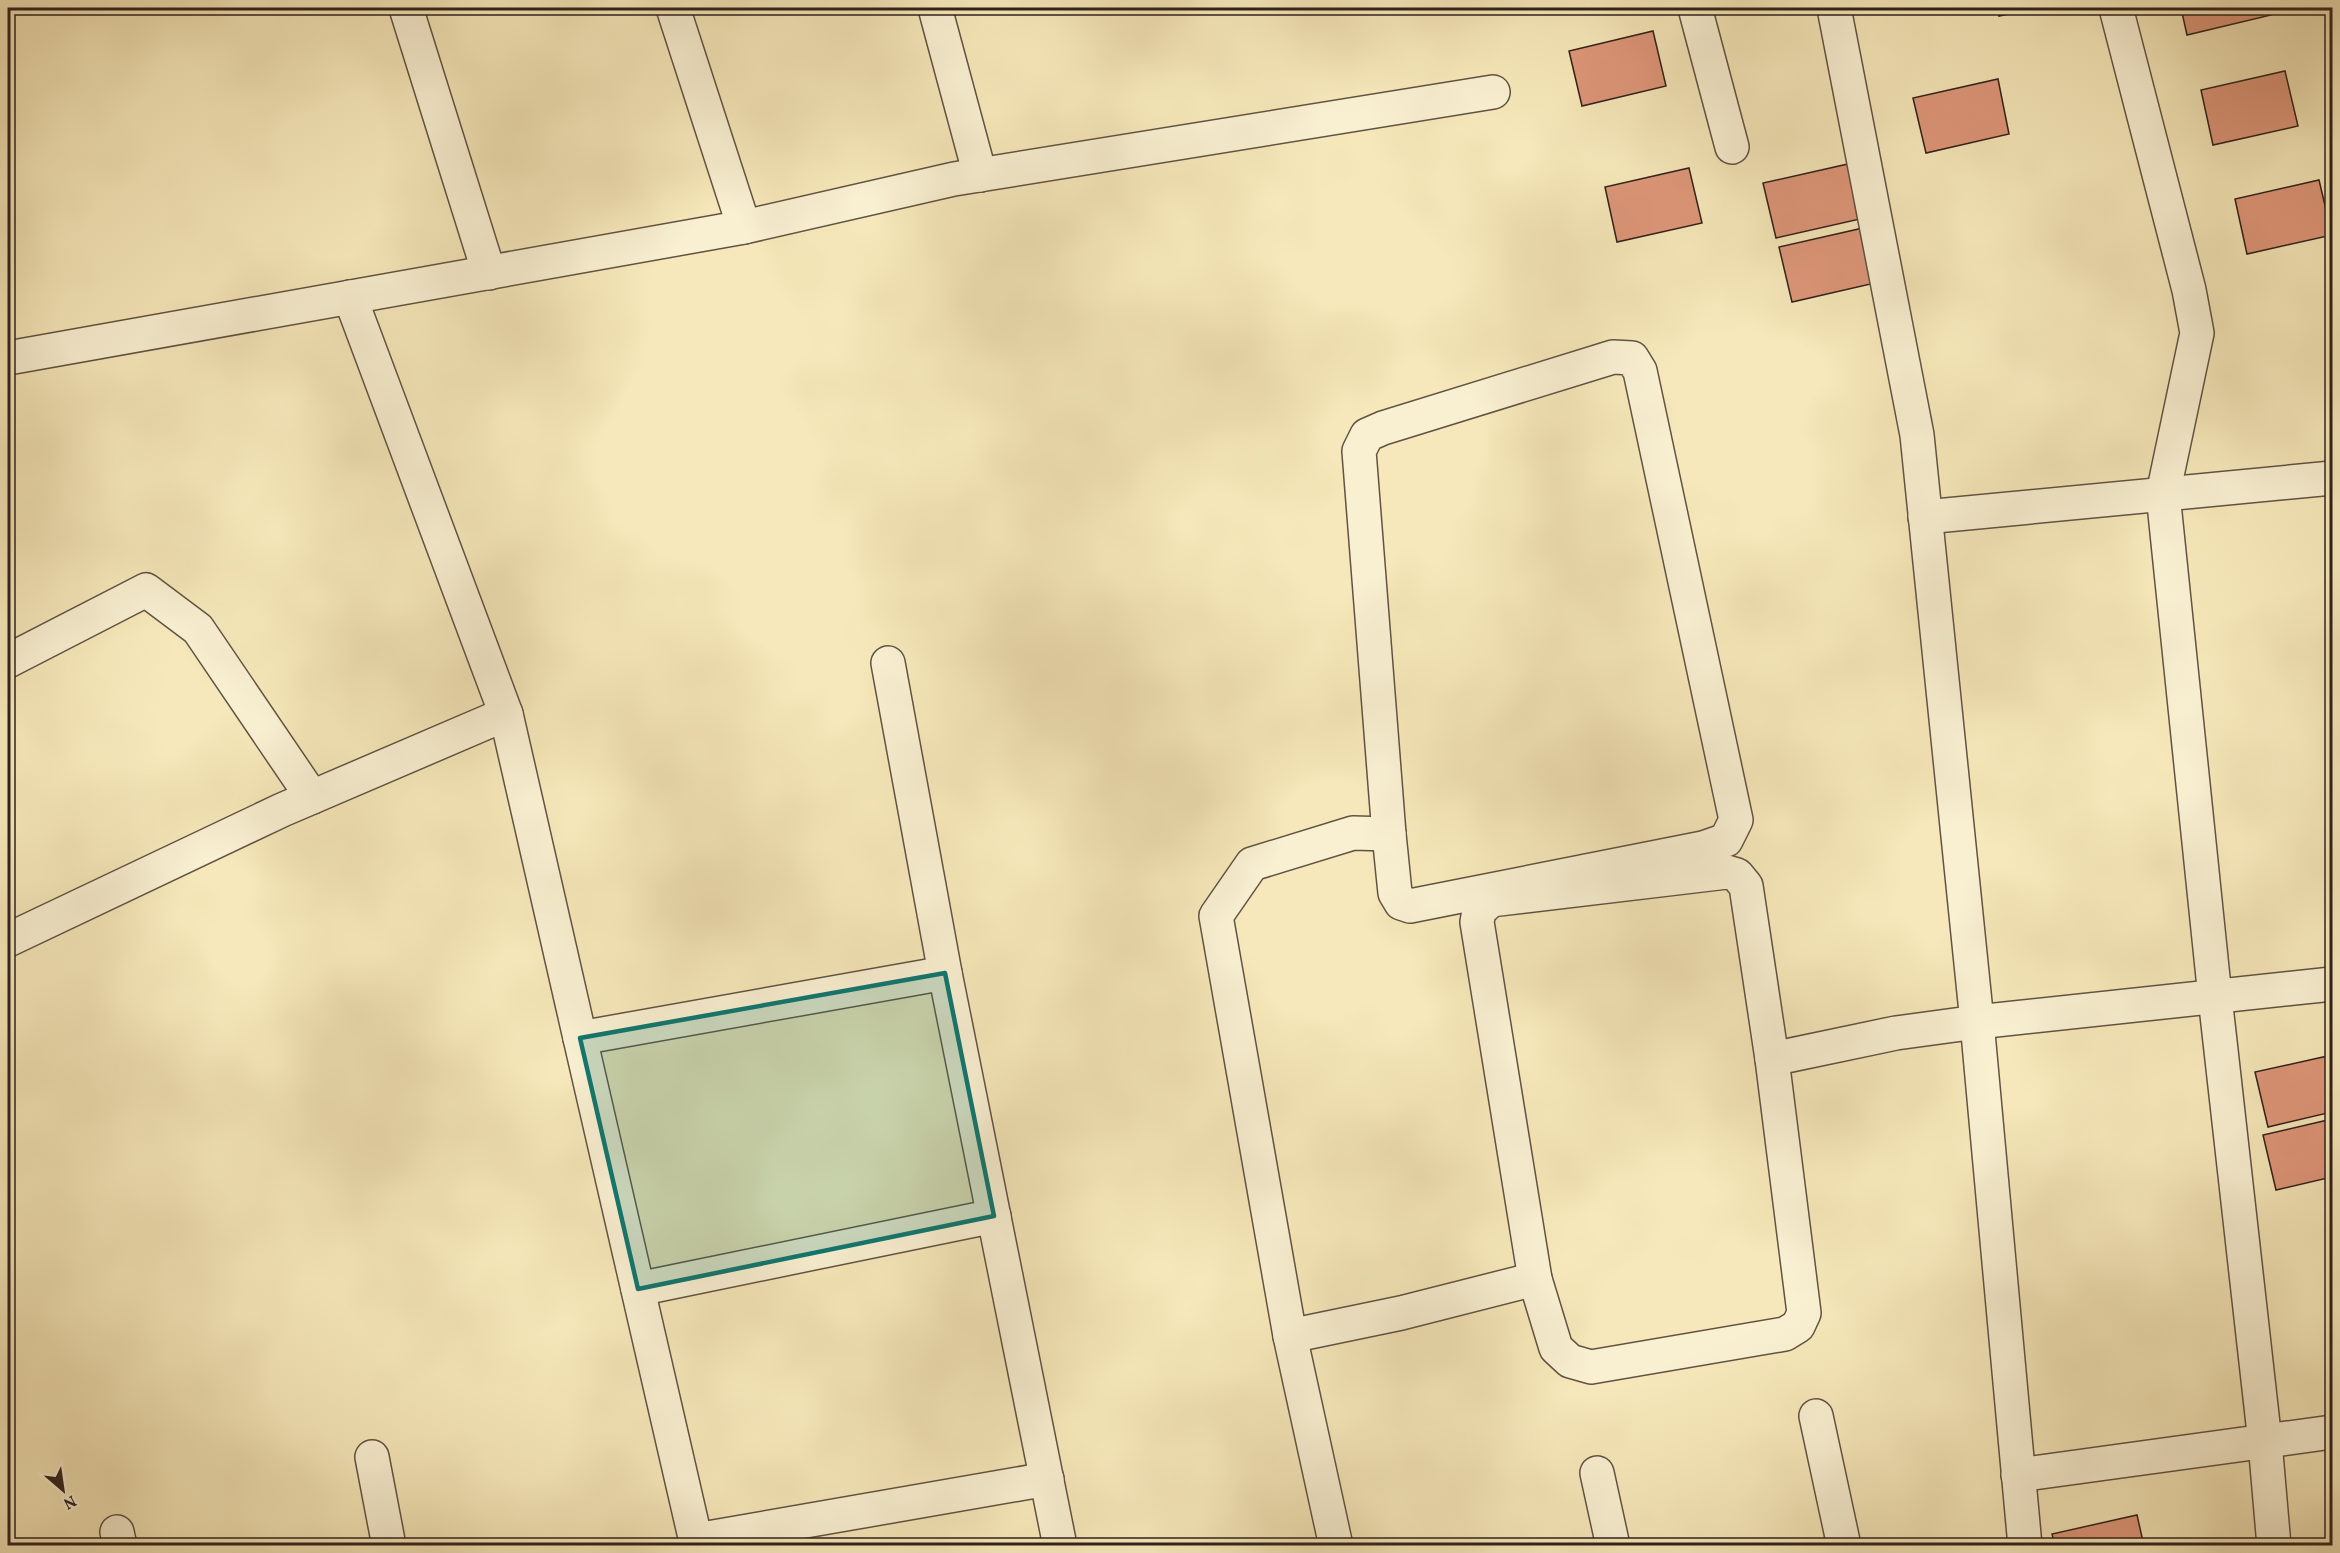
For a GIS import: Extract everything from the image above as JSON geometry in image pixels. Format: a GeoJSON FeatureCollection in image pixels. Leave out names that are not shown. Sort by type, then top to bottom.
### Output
{"type":"FeatureCollection","features":[{"type":"Feature","properties":{"kind":"street"},"geometry":{"type":"LineString","coordinates":[[406,8],[489,273]]}},
{"type":"Feature","properties":{"kind":"street"},"geometry":{"type":"LineString","coordinates":[[673,8],[744,227]]}},
{"type":"Feature","properties":{"kind":"street"},"geometry":{"type":"LineString","coordinates":[[935,8],[981,175]]}},
{"type":"Feature","properties":{"kind":"street"},"geometry":{"type":"LineString","coordinates":[[1695,8],[1732,147]]}},
{"type":"Feature","properties":{"kind":"street"},"geometry":{"type":"LineString","coordinates":[[1834,8],[1917,435],[1977,1022],[2025,1545]]}},
{"type":"Feature","properties":{"kind":"street"},"geometry":{"type":"LineString","coordinates":[[2116,8],[2189,290],[2197,333],[2163,494],[2215,997],[2265,1442],[2274,1545]]}},
{"type":"Feature","properties":{"kind":"street"},"geometry":{"type":"LineString","coordinates":[[8,358],[744,227],[954,179],[1493,92]]}},
{"type":"Feature","properties":{"kind":"street"},"geometry":{"type":"LineString","coordinates":[[350,297],[506,714],[697,1543],[1047,1479]]}},
{"type":"Feature","properties":{"kind":"street"},"geometry":{"type":"LineString","coordinates":[[1613,357],[1632,358],[1640,371],[1736,820],[1726,840],[1703,848],[1410,906],[1401,903],[1395,892],[1389,834],[1359,451],[1367,435],[1383,428],[1613,357]]}},
{"type":"Feature","properties":{"kind":"street"},"geometry":{"type":"LineString","coordinates":[[1925,516],[2332,478]]}},
{"type":"Feature","properties":{"kind":"street"},"geometry":{"type":"LineString","coordinates":[[8,661],[146,590],[198,629],[312,797]]}},
{"type":"Feature","properties":{"kind":"street"},"geometry":{"type":"LineString","coordinates":[[888,663],[945,973],[1060,1545]]}},
{"type":"Feature","properties":{"kind":"street"},"geometry":{"type":"LineString","coordinates":[[8,940],[312,797],[506,714]]}},
{"type":"Feature","properties":{"kind":"street"},"geometry":{"type":"LineString","coordinates":[[1336,1545],[1290,1336],[1216,916],[1252,864],[1353,833],[1389,834]]}},
{"type":"Feature","properties":{"kind":"street"},"geometry":{"type":"LineString","coordinates":[[1727,872],[1737,875],[1746,886],[1772,1059],[1804,1313],[1798,1326],[1785,1334],[1591,1367],[1570,1361],[1556,1348],[1535,1279],[1477,922],[1479,912],[1491,900],[1727,872]]}},
{"type":"Feature","properties":{"kind":"street"},"geometry":{"type":"LineString","coordinates":[[580,1038],[945,973]]}},
{"type":"Feature","properties":{"kind":"street"},"geometry":{"type":"LineString","coordinates":[[1772,1059],[1896,1033],[1977,1022],[2332,984]]}},
{"type":"Feature","properties":{"kind":"street"},"geometry":{"type":"LineString","coordinates":[[638,1289],[994,1216]]}},
{"type":"Feature","properties":{"kind":"street"},"geometry":{"type":"LineString","coordinates":[[1290,1336],[1401,1313],[1535,1279]]}},
{"type":"Feature","properties":{"kind":"street"},"geometry":{"type":"LineString","coordinates":[[1816,1416],[1844,1545]]}},
{"type":"Feature","properties":{"kind":"street"},"geometry":{"type":"LineString","coordinates":[[2018,1475],[2332,1432]]}},
{"type":"Feature","properties":{"kind":"street"},"geometry":{"type":"LineString","coordinates":[[372,1457],[389,1545]]}},
{"type":"Feature","properties":{"kind":"street"},"geometry":{"type":"LineString","coordinates":[[1597,1473],[1613,1545]]}},
{"type":"Feature","properties":{"kind":"highlighted area"},"geometry":{"type":"Polygon","coordinates":[[[945,973],[994,1216],[638,1289],[580,1038],[945,973]]]}},
{"type":"Feature","properties":{"kind":"building"},"geometry":{"type":"Polygon","coordinates":[[[1997,8],[2036,8],[1999,16],[1997,8]]]}},
{"type":"Feature","properties":{"kind":"building"},"geometry":{"type":"Polygon","coordinates":[[[2181,8],[2269,8],[2271,15],[2187,35],[2181,8]]]}},
{"type":"Feature","properties":{"kind":"building"},"geometry":{"type":"Polygon","coordinates":[[[1653,31],[1666,86],[1582,106],[1569,51],[1653,31]]]}},
{"type":"Feature","properties":{"kind":"building"},"geometry":{"type":"Polygon","coordinates":[[[2285,71],[2298,126],[2213,145],[2201,90],[2285,71]]]}},
{"type":"Feature","properties":{"kind":"building"},"geometry":{"type":"Polygon","coordinates":[[[1998,79],[2009,134],[1926,153],[1913,98],[1998,79]]]}},
{"type":"Feature","properties":{"kind":"building"},"geometry":{"type":"Polygon","coordinates":[[[1848,164],[1860,219],[1776,238],[1763,183],[1848,164]]]}},
{"type":"Feature","properties":{"kind":"building"},"geometry":{"type":"Polygon","coordinates":[[[1689,168],[1702,223],[1617,242],[1605,187],[1689,168]]]}},
{"type":"Feature","properties":{"kind":"building"},"geometry":{"type":"Polygon","coordinates":[[[2319,180],[2332,235],[2247,254],[2235,199],[2319,180]]]}},
{"type":"Feature","properties":{"kind":"building"},"geometry":{"type":"Polygon","coordinates":[[[1863,228],[1875,283],[1792,302],[1779,247],[1863,228]]]}},
{"type":"Feature","properties":{"kind":"building"},"geometry":{"type":"Polygon","coordinates":[[[2332,1055],[2332,1112],[2268,1127],[2255,1072],[2332,1055]]]}},
{"type":"Feature","properties":{"kind":"building"},"geometry":{"type":"Polygon","coordinates":[[[2332,1119],[2332,1177],[2276,1190],[2263,1135],[2332,1119]]]}},
{"type":"Feature","properties":{"kind":"building"},"geometry":{"type":"Polygon","coordinates":[[[2137,1515],[2144,1546],[2055,1546],[2052,1534],[2137,1515]]]}}]}
